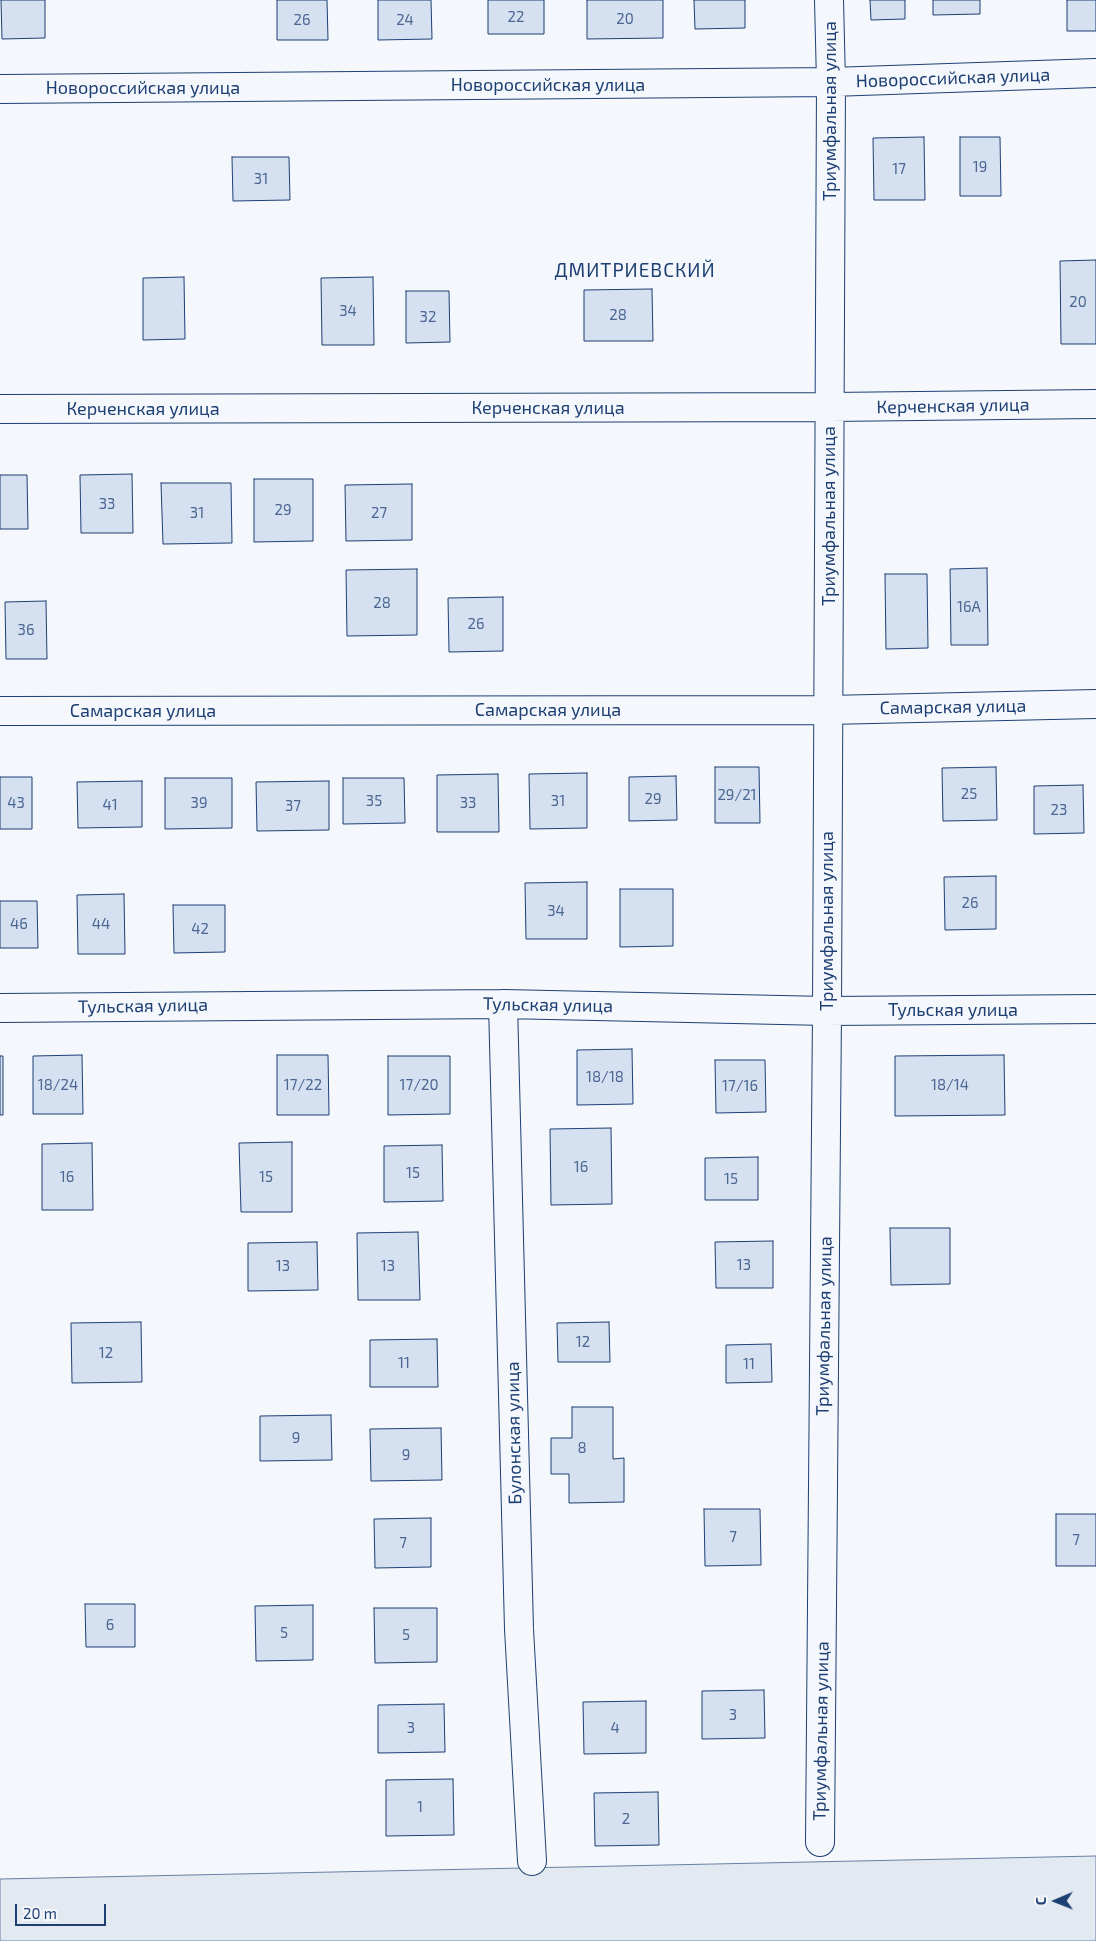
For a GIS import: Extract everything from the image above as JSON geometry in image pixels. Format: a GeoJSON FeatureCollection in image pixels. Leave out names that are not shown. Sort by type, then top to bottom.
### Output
{"type":"FeatureCollection","features":[{"type":"Feature","properties":{"kind":"street","name":"Триумфальная улица"},"geometry":{"type":"LineString","coordinates":[[820,1842],[830,407],[829,0]]}},
{"type":"Feature","properties":{"kind":"street","name":"Новороссийская улица"},"geometry":{"type":"LineString","coordinates":[[0,89],[830,82],[1096,73]]}},
{"type":"Feature","properties":{"kind":"street","name":"Керченская улица"},"geometry":{"type":"LineString","coordinates":[[0,409],[830,407],[1096,404]]}},
{"type":"Feature","properties":{"kind":"street","name":"Самарская улица"},"geometry":{"type":"LineString","coordinates":[[0,711],[828,710],[1096,704]]}},
{"type":"Feature","properties":{"kind":"street","name":"Тульская улица"},"geometry":{"type":"LineString","coordinates":[[0,1008],[503,1004],[827,1011],[1096,1010]]}},
{"type":"Feature","properties":{"kind":"street","name":"Булонская улица"},"geometry":{"type":"LineString","coordinates":[[503,1004],[519,1629],[532,1861]]}},
{"type":"Feature","properties":{"kind":"shaded area"},"geometry":{"type":"Polygon","coordinates":[[[1096,1856],[1096,1941],[0,1941],[0,1879],[1096,1856]]]}},
{"type":"Feature","properties":{"kind":"building"},"geometry":{"type":"Polygon","coordinates":[[[1,0],[45,0],[45,38],[2,39],[1,0]]]}},
{"type":"Feature","properties":{"kind":"building"},"geometry":{"type":"Polygon","coordinates":[[[277,0],[327,0],[328,40],[277,40],[277,0]]]}},
{"type":"Feature","properties":{"kind":"building"},"geometry":{"type":"Polygon","coordinates":[[[378,0],[431,0],[432,39],[378,40],[378,0]]]}},
{"type":"Feature","properties":{"kind":"building"},"geometry":{"type":"Polygon","coordinates":[[[488,0],[544,0],[544,34],[488,34],[488,0]]]}},
{"type":"Feature","properties":{"kind":"building"},"geometry":{"type":"Polygon","coordinates":[[[587,0],[663,0],[663,38],[587,39],[587,0]]]}},
{"type":"Feature","properties":{"kind":"building"},"geometry":{"type":"Polygon","coordinates":[[[694,0],[745,0],[745,28],[695,29],[694,0]]]}},
{"type":"Feature","properties":{"kind":"building"},"geometry":{"type":"Polygon","coordinates":[[[870,0],[905,0],[905,19],[871,20],[870,0]]]}},
{"type":"Feature","properties":{"kind":"building"},"geometry":{"type":"Polygon","coordinates":[[[933,0],[980,0],[980,14],[933,15],[933,0]]]}},
{"type":"Feature","properties":{"kind":"building"},"geometry":{"type":"Polygon","coordinates":[[[1067,0],[1096,0],[1096,31],[1067,31],[1067,0]]]}},
{"type":"Feature","properties":{"kind":"building"},"geometry":{"type":"Polygon","coordinates":[[[924,137],[925,200],[874,200],[873,138],[924,137]]]}},
{"type":"Feature","properties":{"kind":"building"},"geometry":{"type":"Polygon","coordinates":[[[960,137],[1000,137],[1001,196],[960,196],[960,137]]]}},
{"type":"Feature","properties":{"kind":"building"},"geometry":{"type":"Polygon","coordinates":[[[232,157],[289,157],[290,200],[233,201],[232,157]]]}},
{"type":"Feature","properties":{"kind":"building"},"geometry":{"type":"Polygon","coordinates":[[[1096,260],[1096,344],[1061,344],[1060,261],[1096,260]]]}},
{"type":"Feature","properties":{"kind":"building"},"geometry":{"type":"Polygon","coordinates":[[[184,277],[185,339],[143,340],[143,278],[184,277]]]}},
{"type":"Feature","properties":{"kind":"building"},"geometry":{"type":"Polygon","coordinates":[[[373,277],[374,345],[322,345],[321,278],[373,277]]]}},
{"type":"Feature","properties":{"kind":"building"},"geometry":{"type":"Polygon","coordinates":[[[652,289],[653,341],[584,341],[584,290],[652,289]]]}},
{"type":"Feature","properties":{"kind":"building"},"geometry":{"type":"Polygon","coordinates":[[[406,291],[449,291],[450,342],[406,343],[406,291]]]}},
{"type":"Feature","properties":{"kind":"building"},"geometry":{"type":"Polygon","coordinates":[[[132,474],[133,533],[81,533],[80,475],[132,474]]]}},
{"type":"Feature","properties":{"kind":"building"},"geometry":{"type":"Polygon","coordinates":[[[0,475],[27,475],[28,529],[0,529],[0,475]]]}},
{"type":"Feature","properties":{"kind":"building"},"geometry":{"type":"Polygon","coordinates":[[[254,479],[313,479],[313,541],[254,542],[254,479]]]}},
{"type":"Feature","properties":{"kind":"building"},"geometry":{"type":"Polygon","coordinates":[[[161,483],[231,483],[232,543],[163,544],[161,483]]]}},
{"type":"Feature","properties":{"kind":"building"},"geometry":{"type":"Polygon","coordinates":[[[412,484],[412,540],[346,541],[345,485],[412,484]]]}},
{"type":"Feature","properties":{"kind":"building"},"geometry":{"type":"Polygon","coordinates":[[[987,568],[988,645],[951,645],[950,569],[987,568]]]}},
{"type":"Feature","properties":{"kind":"building"},"geometry":{"type":"Polygon","coordinates":[[[417,569],[417,635],[347,636],[346,570],[417,569]]]}},
{"type":"Feature","properties":{"kind":"building"},"geometry":{"type":"Polygon","coordinates":[[[885,574],[927,574],[928,648],[886,649],[885,574]]]}},
{"type":"Feature","properties":{"kind":"building"},"geometry":{"type":"Polygon","coordinates":[[[503,597],[503,651],[449,652],[448,598],[503,597]]]}},
{"type":"Feature","properties":{"kind":"building"},"geometry":{"type":"Polygon","coordinates":[[[46,601],[47,659],[6,659],[5,602],[46,601]]]}},
{"type":"Feature","properties":{"kind":"building"},"geometry":{"type":"Polygon","coordinates":[[[715,767],[759,767],[760,823],[715,823],[715,767]]]}},
{"type":"Feature","properties":{"kind":"building"},"geometry":{"type":"Polygon","coordinates":[[[996,767],[997,820],[943,821],[942,768],[996,767]]]}},
{"type":"Feature","properties":{"kind":"building"},"geometry":{"type":"Polygon","coordinates":[[[587,773],[587,828],[530,829],[529,774],[587,773]]]}},
{"type":"Feature","properties":{"kind":"building"},"geometry":{"type":"Polygon","coordinates":[[[498,774],[499,832],[437,832],[437,775],[498,774]]]}},
{"type":"Feature","properties":{"kind":"building"},"geometry":{"type":"Polygon","coordinates":[[[676,776],[677,820],[629,821],[629,777],[676,776]]]}},
{"type":"Feature","properties":{"kind":"building"},"geometry":{"type":"Polygon","coordinates":[[[0,777],[32,777],[32,829],[0,829],[0,777]]]}},
{"type":"Feature","properties":{"kind":"building"},"geometry":{"type":"Polygon","coordinates":[[[165,778],[232,778],[232,828],[165,829],[165,778]]]}},
{"type":"Feature","properties":{"kind":"building"},"geometry":{"type":"Polygon","coordinates":[[[343,778],[404,778],[405,823],[343,824],[343,778]]]}},
{"type":"Feature","properties":{"kind":"building"},"geometry":{"type":"Polygon","coordinates":[[[142,781],[142,827],[78,828],[77,782],[142,781]]]}},
{"type":"Feature","properties":{"kind":"building"},"geometry":{"type":"Polygon","coordinates":[[[329,781],[329,830],[257,831],[256,782],[329,781]]]}},
{"type":"Feature","properties":{"kind":"building"},"geometry":{"type":"Polygon","coordinates":[[[1083,785],[1084,833],[1034,834],[1034,786],[1083,785]]]}},
{"type":"Feature","properties":{"kind":"building"},"geometry":{"type":"Polygon","coordinates":[[[996,876],[996,929],[945,930],[944,877],[996,876]]]}},
{"type":"Feature","properties":{"kind":"building"},"geometry":{"type":"Polygon","coordinates":[[[587,882],[587,939],[526,939],[525,883],[587,882]]]}},
{"type":"Feature","properties":{"kind":"building"},"geometry":{"type":"Polygon","coordinates":[[[620,889],[673,889],[673,946],[620,947],[620,889]]]}},
{"type":"Feature","properties":{"kind":"building"},"geometry":{"type":"Polygon","coordinates":[[[124,894],[125,954],[78,954],[77,895],[124,894]]]}},
{"type":"Feature","properties":{"kind":"building"},"geometry":{"type":"Polygon","coordinates":[[[0,901],[37,901],[38,948],[0,948],[0,901]]]}},
{"type":"Feature","properties":{"kind":"building"},"geometry":{"type":"Polygon","coordinates":[[[173,905],[225,905],[225,952],[174,953],[173,905]]]}},
{"type":"Feature","properties":{"kind":"building"},"geometry":{"type":"Polygon","coordinates":[[[632,1049],[633,1104],[577,1105],[577,1050],[632,1049]]]}},
{"type":"Feature","properties":{"kind":"building"},"geometry":{"type":"Polygon","coordinates":[[[82,1055],[83,1114],[33,1114],[33,1056],[82,1055]]]}},
{"type":"Feature","properties":{"kind":"building"},"geometry":{"type":"Polygon","coordinates":[[[277,1055],[328,1055],[329,1115],[277,1115],[277,1055]]]}},
{"type":"Feature","properties":{"kind":"building"},"geometry":{"type":"Polygon","coordinates":[[[1004,1055],[1005,1115],[895,1116],[895,1056],[1004,1055]]]}},
{"type":"Feature","properties":{"kind":"building"},"geometry":{"type":"Polygon","coordinates":[[[0,1056],[3,1056],[3,1115],[0,1115],[0,1056]]]}},
{"type":"Feature","properties":{"kind":"building"},"geometry":{"type":"Polygon","coordinates":[[[388,1056],[450,1056],[450,1114],[388,1115],[388,1056]]]}},
{"type":"Feature","properties":{"kind":"building"},"geometry":{"type":"Polygon","coordinates":[[[715,1060],[765,1060],[766,1112],[716,1113],[715,1060]]]}},
{"type":"Feature","properties":{"kind":"building"},"geometry":{"type":"Polygon","coordinates":[[[611,1128],[612,1204],[551,1205],[550,1129],[611,1128]]]}},
{"type":"Feature","properties":{"kind":"building"},"geometry":{"type":"Polygon","coordinates":[[[292,1142],[292,1212],[241,1212],[239,1143],[292,1142]]]}},
{"type":"Feature","properties":{"kind":"building"},"geometry":{"type":"Polygon","coordinates":[[[92,1143],[93,1210],[42,1210],[42,1144],[92,1143]]]}},
{"type":"Feature","properties":{"kind":"building"},"geometry":{"type":"Polygon","coordinates":[[[442,1145],[443,1201],[384,1202],[384,1146],[442,1145]]]}},
{"type":"Feature","properties":{"kind":"building"},"geometry":{"type":"Polygon","coordinates":[[[758,1157],[758,1200],[705,1200],[705,1158],[758,1157]]]}},
{"type":"Feature","properties":{"kind":"building"},"geometry":{"type":"Polygon","coordinates":[[[890,1228],[950,1228],[950,1284],[891,1285],[890,1228]]]}},
{"type":"Feature","properties":{"kind":"building"},"geometry":{"type":"Polygon","coordinates":[[[418,1232],[420,1300],[358,1300],[357,1233],[418,1232]]]}},
{"type":"Feature","properties":{"kind":"building"},"geometry":{"type":"Polygon","coordinates":[[[773,1241],[773,1288],[716,1288],[715,1242],[773,1241]]]}},
{"type":"Feature","properties":{"kind":"building"},"geometry":{"type":"Polygon","coordinates":[[[317,1242],[318,1290],[248,1291],[248,1243],[317,1242]]]}},
{"type":"Feature","properties":{"kind":"building"},"geometry":{"type":"Polygon","coordinates":[[[141,1322],[142,1382],[72,1383],[71,1323],[141,1322]]]}},
{"type":"Feature","properties":{"kind":"building"},"geometry":{"type":"Polygon","coordinates":[[[609,1322],[610,1362],[558,1362],[557,1323],[609,1322]]]}},
{"type":"Feature","properties":{"kind":"building"},"geometry":{"type":"Polygon","coordinates":[[[437,1339],[438,1387],[370,1387],[370,1340],[437,1339]]]}},
{"type":"Feature","properties":{"kind":"building"},"geometry":{"type":"Polygon","coordinates":[[[771,1344],[772,1382],[726,1383],[726,1345],[771,1344]]]}},
{"type":"Feature","properties":{"kind":"building"},"geometry":{"type":"Polygon","coordinates":[[[572,1407],[613,1407],[613,1459],[624,1458],[624,1502],[569,1503],[569,1474],[551,1474],[551,1438],[572,1438],[572,1407]]]}},
{"type":"Feature","properties":{"kind":"building"},"geometry":{"type":"Polygon","coordinates":[[[331,1415],[332,1460],[260,1461],[260,1416],[331,1415]]]}},
{"type":"Feature","properties":{"kind":"building"},"geometry":{"type":"Polygon","coordinates":[[[441,1428],[442,1480],[371,1481],[370,1429],[441,1428]]]}},
{"type":"Feature","properties":{"kind":"building"},"geometry":{"type":"Polygon","coordinates":[[[704,1509],[760,1509],[761,1565],[705,1566],[704,1509]]]}},
{"type":"Feature","properties":{"kind":"building"},"geometry":{"type":"Polygon","coordinates":[[[1056,1514],[1096,1514],[1096,1566],[1056,1566],[1056,1514]]]}},
{"type":"Feature","properties":{"kind":"building"},"geometry":{"type":"Polygon","coordinates":[[[431,1518],[431,1567],[375,1568],[374,1519],[431,1518]]]}},
{"type":"Feature","properties":{"kind":"building"},"geometry":{"type":"Polygon","coordinates":[[[85,1604],[135,1604],[135,1647],[86,1647],[85,1604]]]}},
{"type":"Feature","properties":{"kind":"building"},"geometry":{"type":"Polygon","coordinates":[[[313,1605],[313,1660],[256,1661],[255,1606],[313,1605]]]}},
{"type":"Feature","properties":{"kind":"building"},"geometry":{"type":"Polygon","coordinates":[[[374,1608],[437,1608],[437,1662],[375,1663],[374,1608]]]}},
{"type":"Feature","properties":{"kind":"building"},"geometry":{"type":"Polygon","coordinates":[[[764,1690],[765,1738],[702,1739],[702,1691],[764,1690]]]}},
{"type":"Feature","properties":{"kind":"building"},"geometry":{"type":"Polygon","coordinates":[[[646,1701],[646,1753],[584,1754],[583,1702],[646,1701]]]}},
{"type":"Feature","properties":{"kind":"building"},"geometry":{"type":"Polygon","coordinates":[[[444,1704],[445,1752],[378,1753],[378,1705],[444,1704]]]}},
{"type":"Feature","properties":{"kind":"building"},"geometry":{"type":"Polygon","coordinates":[[[453,1779],[454,1835],[386,1836],[386,1780],[453,1779]]]}},
{"type":"Feature","properties":{"kind":"building"},"geometry":{"type":"Polygon","coordinates":[[[658,1792],[659,1845],[595,1846],[594,1793],[658,1792]]]}},
{"type":"Feature","properties":{"kind":"district","name":"ДМИТРИЕВСКИЙ"},"geometry":{"type":"Point","coordinates":[635,271]}}]}
